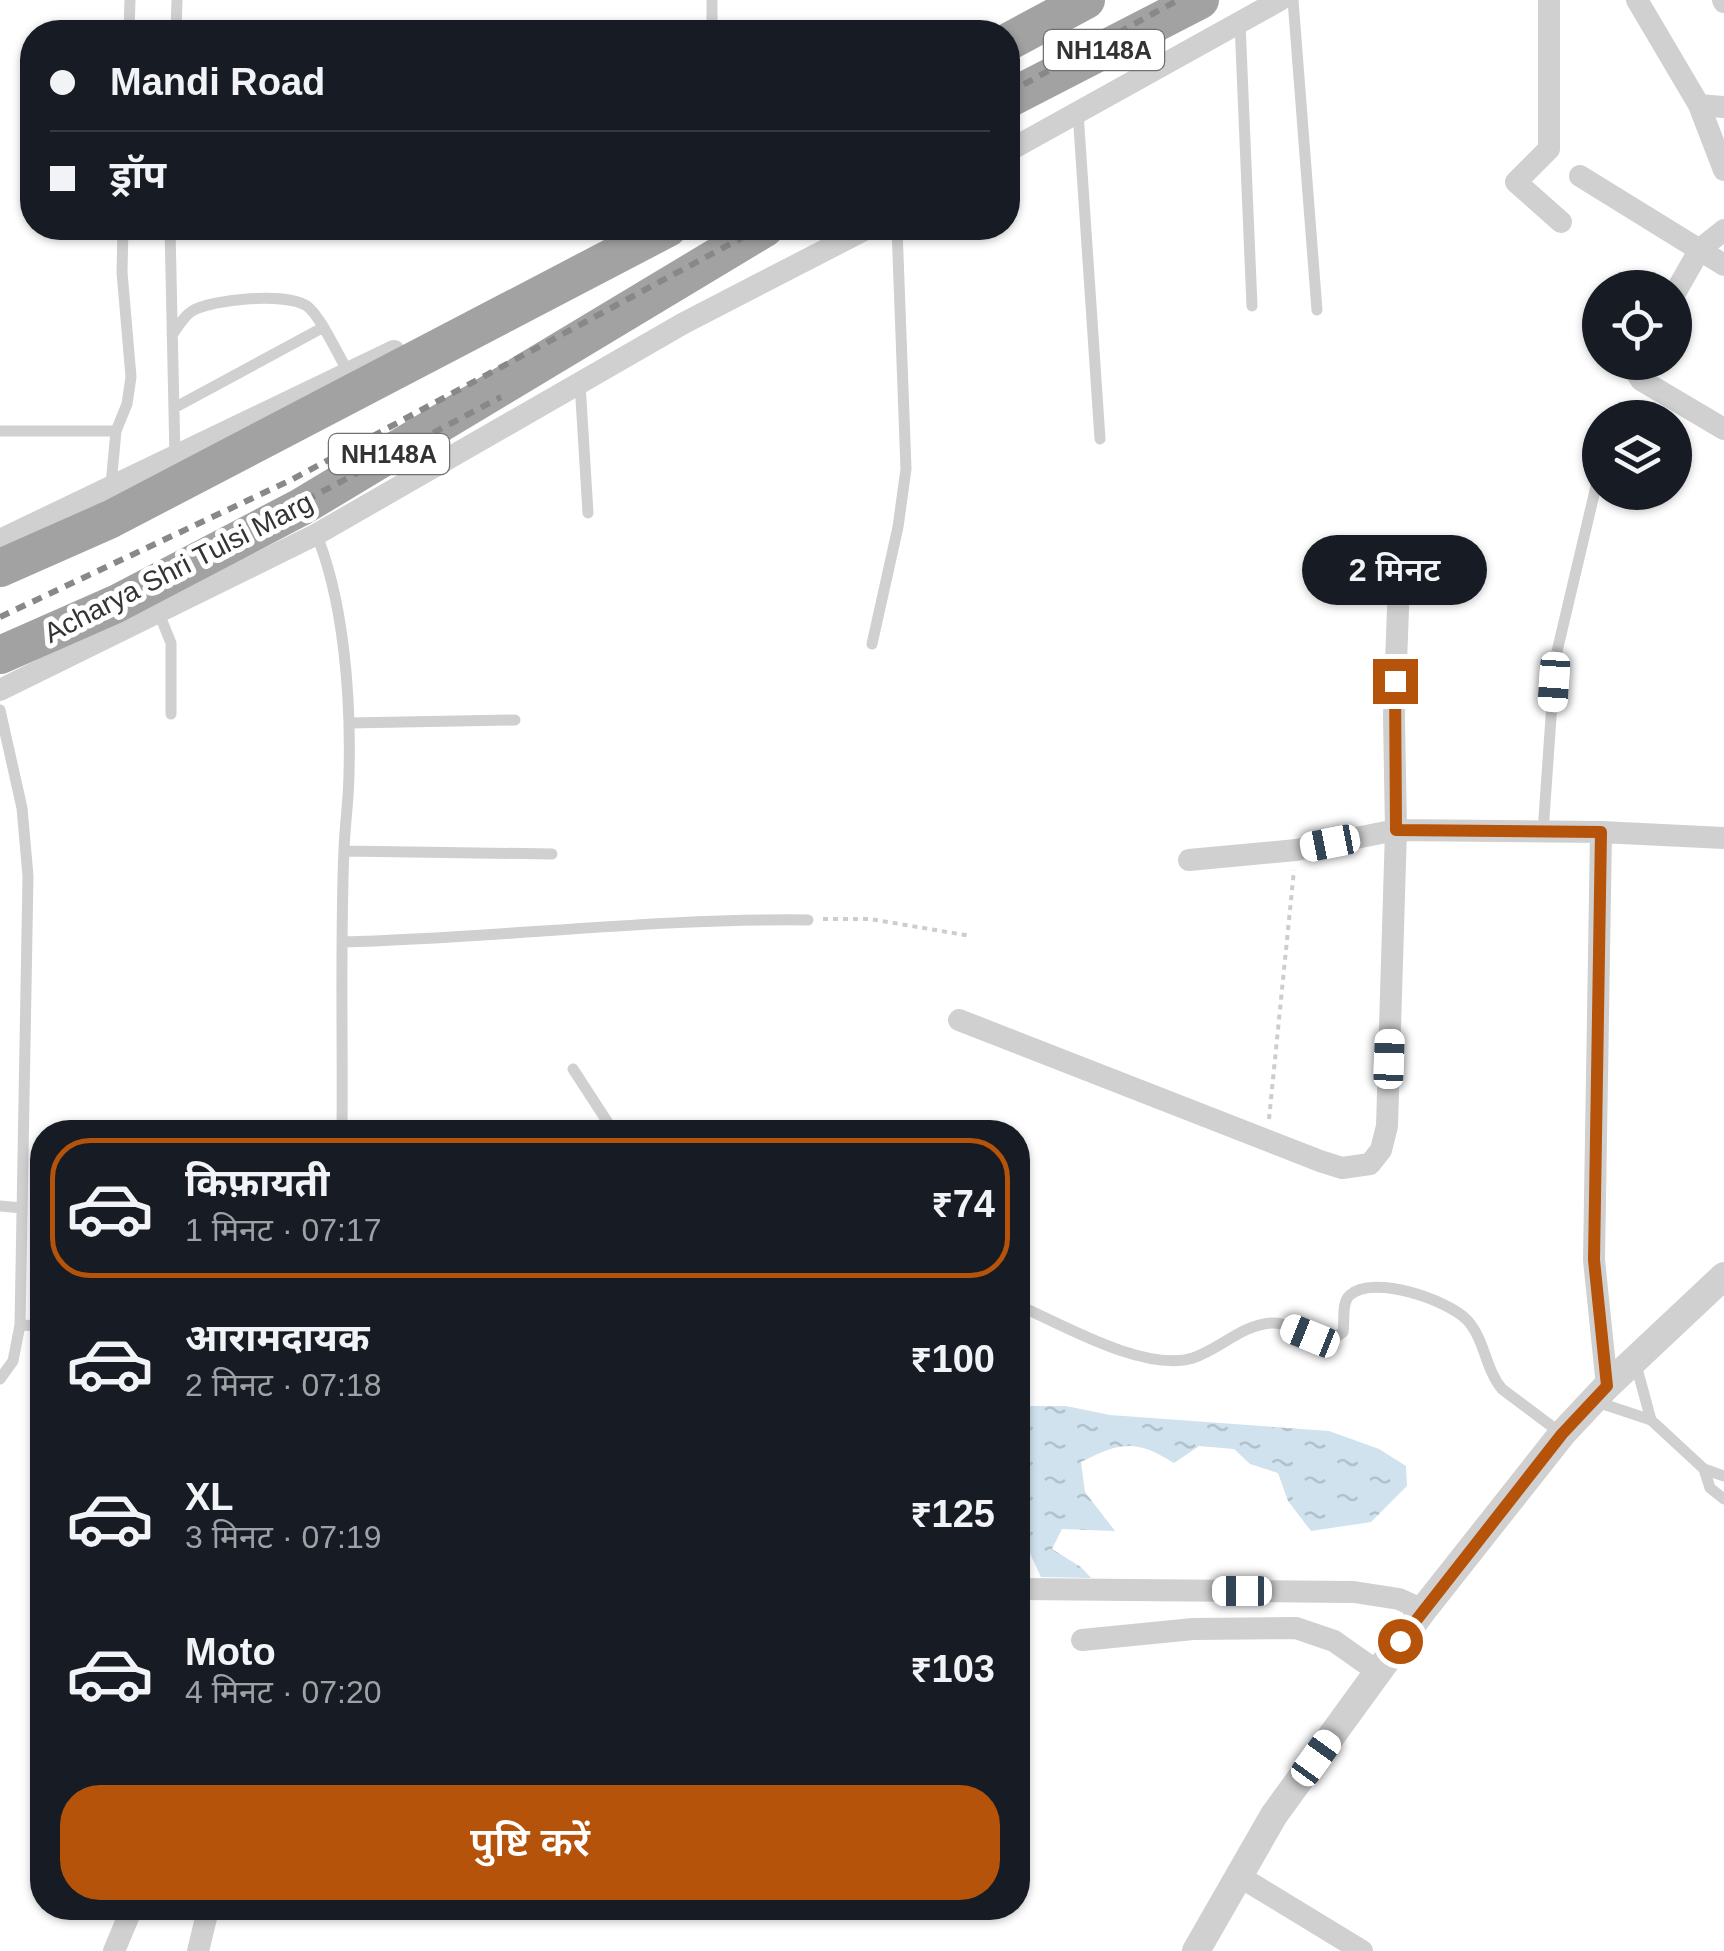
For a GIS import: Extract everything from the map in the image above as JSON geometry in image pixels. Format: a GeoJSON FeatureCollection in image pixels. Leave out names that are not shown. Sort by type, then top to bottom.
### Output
{"type":"FeatureCollection","features":[{"type":"Feature","properties":{"kind":"highway","name":"NH148A"},"geometry":{"type":"LineString","coordinates":[[1022,19],[1086,0]]}},
{"type":"Feature","properties":{"kind":"highway","name":"NH148A"},"geometry":{"type":"LineString","coordinates":[[1020,94],[1200,0]]}},
{"type":"Feature","properties":{"kind":"highway","name":"NH148A"},"geometry":{"type":"LineString","coordinates":[[0,568],[111,504],[644,240]]}},
{"type":"Feature","properties":{"kind":"highway","name":"Acharya Shri Tulsi Marg"},"geometry":{"type":"LineString","coordinates":[[0,656],[152,600],[309,520],[746,240]]}},
{"type":"Feature","properties":{"kind":"street"},"geometry":{"type":"LineString","coordinates":[[1022,19],[1060,0]]}},
{"type":"Feature","properties":{"kind":"street"},"geometry":{"type":"LineString","coordinates":[[1020,145],[1280,0]]}},
{"type":"Feature","properties":{"kind":"street"},"geometry":{"type":"LineString","coordinates":[[1549,0],[1549,149],[1516,182],[1561,222]]}},
{"type":"Feature","properties":{"kind":"street"},"geometry":{"type":"LineString","coordinates":[[1637,0],[1699,106],[1724,170]]}},
{"type":"Feature","properties":{"kind":"street"},"geometry":{"type":"LineString","coordinates":[[1699,106],[1724,108]]}},
{"type":"Feature","properties":{"kind":"street"},"geometry":{"type":"LineString","coordinates":[[1580,176],[1724,265]]}},
{"type":"Feature","properties":{"kind":"street"},"geometry":{"type":"LineString","coordinates":[[1688,270],[1700,249],[1724,230]]}},
{"type":"Feature","properties":{"kind":"street"},"geometry":{"type":"LineString","coordinates":[[0,540],[111,504],[175,458],[605,240]]}},
{"type":"Feature","properties":{"kind":"street"},"geometry":{"type":"LineString","coordinates":[[309,520],[580,383],[684,323],[845,240]]}},
{"type":"Feature","properties":{"kind":"street"},"geometry":{"type":"LineString","coordinates":[[1641,380],[1724,430]]}},
{"type":"Feature","properties":{"kind":"street"},"geometry":{"type":"LineString","coordinates":[[959,1020],[1342,1168],[1370,1164],[1381,1150],[1387,1126],[1399,582]]}},
{"type":"Feature","properties":{"kind":"street"},"geometry":{"type":"LineString","coordinates":[[0,690],[152,600]]}},
{"type":"Feature","properties":{"kind":"street"},"geometry":{"type":"LineString","coordinates":[[1189,860],[1296,850],[1396,830],[1724,838]]}},
{"type":"Feature","properties":{"kind":"street"},"geometry":{"type":"LineString","coordinates":[[1600,1393],[1594,1260],[1601,832]]}},
{"type":"Feature","properties":{"kind":"street"},"geometry":{"type":"LineString","coordinates":[[1196,1951],[1274,1815],[1422,1610],[1562,1434],[1724,1276]]}},
{"type":"Feature","properties":{"kind":"street"},"geometry":{"type":"LineString","coordinates":[[1030,1589],[1354,1592],[1380,1594],[1422,1610]]}},
{"type":"Feature","properties":{"kind":"street"},"geometry":{"type":"LineString","coordinates":[[1082,1640],[1193,1629],[1296,1628],[1334,1641],[1378,1672]]}},
{"type":"Feature","properties":{"kind":"street"},"geometry":{"type":"LineString","coordinates":[[1239,1876],[1362,1951]]}},
{"type":"Feature","properties":{"kind":"street"},"geometry":{"type":"LineString","coordinates":[[114,1951],[127,1920]]}},
{"type":"Feature","properties":{"kind":"street"},"geometry":{"type":"LineString","coordinates":[[198,1951],[206,1920]]}},
{"type":"Feature","properties":{"kind":"lane"},"geometry":{"type":"LineString","coordinates":[[1293,0],[1317,310]]}},
{"type":"Feature","properties":{"kind":"lane"},"geometry":{"type":"LineString","coordinates":[[1240,23],[1252,306]]}},
{"type":"Feature","properties":{"kind":"lane"},"geometry":{"type":"LineString","coordinates":[[1078,112],[1100,440]]}},
{"type":"Feature","properties":{"kind":"lane"},"geometry":{"type":"LineString","coordinates":[[111,504],[116,432],[127,404],[131,377],[122,240]]}},
{"type":"Feature","properties":{"kind":"lane"},"geometry":{"type":"LineString","coordinates":[[170,240],[175,458]]}},
{"type":"Feature","properties":{"kind":"lane"},"geometry":{"type":"LineString","coordinates":[[872,644],[898,527],[906,468],[898,240]]}},
{"type":"Feature","properties":{"kind":"lane"},"geometry":{"type":"LineString","coordinates":[[172,335],[188,314],[208,304],[280,298],[305,304],[348,373]]}},
{"type":"Feature","properties":{"kind":"lane"},"geometry":{"type":"LineString","coordinates":[[174,408],[322,328]]}},
{"type":"Feature","properties":{"kind":"lane"},"geometry":{"type":"LineString","coordinates":[[580,383],[588,513]]}},
{"type":"Feature","properties":{"kind":"lane"},"geometry":{"type":"LineString","coordinates":[[0,430],[116,432]]}},
{"type":"Feature","properties":{"kind":"lane"},"geometry":{"type":"LineString","coordinates":[[1543,832],[1555,660],[1591,510]]}},
{"type":"Feature","properties":{"kind":"lane"},"geometry":{"type":"LineString","coordinates":[[309,520],[329,570],[349,723],[342,1120]]}},
{"type":"Feature","properties":{"kind":"lane"},"geometry":{"type":"LineString","coordinates":[[152,600],[172,643],[171,714]]}},
{"type":"Feature","properties":{"kind":"lane"},"geometry":{"type":"LineString","coordinates":[[0,710],[14,763],[28,849],[20,1325],[12,1361],[0,1380]]}},
{"type":"Feature","properties":{"kind":"lane"},"geometry":{"type":"LineString","coordinates":[[349,723],[515,720]]}},
{"type":"Feature","properties":{"kind":"lane"},"geometry":{"type":"LineString","coordinates":[[344,851],[552,854]]}},
{"type":"Feature","properties":{"kind":"lane"},"geometry":{"type":"LineString","coordinates":[[344,942],[621,925],[808,920]]}},
{"type":"Feature","properties":{"kind":"lane"},"geometry":{"type":"LineString","coordinates":[[573,1070],[606,1120]]}},
{"type":"Feature","properties":{"kind":"lane"},"geometry":{"type":"LineString","coordinates":[[0,1206],[22,1208]]}},
{"type":"Feature","properties":{"kind":"lane"},"geometry":{"type":"LineString","coordinates":[[1030,1310],[1106,1344],[1160,1360],[1178,1360],[1193,1358],[1256,1325],[1268,1323],[1278,1322],[1322,1339],[1335,1339],[1343,1332],[1345,1300],[1350,1294],[1369,1289],[1421,1294],[1464,1317],[1474,1329],[1494,1380],[1562,1434]]}},
{"type":"Feature","properties":{"kind":"lane"},"geometry":{"type":"LineString","coordinates":[[20,1325],[30,1325]]}},
{"type":"Feature","properties":{"kind":"lane"},"geometry":{"type":"LineString","coordinates":[[1635,1360],[1651,1420]]}},
{"type":"Feature","properties":{"kind":"lane"},"geometry":{"type":"LineString","coordinates":[[1600,1393],[1651,1420],[1704,1469],[1724,1476]]}},
{"type":"Feature","properties":{"kind":"lane"},"geometry":{"type":"LineString","coordinates":[[1704,1469],[1710,1488],[1724,1500]]}},
{"type":"Feature","properties":{"kind":"path"},"geometry":{"type":"LineString","coordinates":[[1267,1139],[1296,850]]}},
{"type":"Feature","properties":{"kind":"path"},"geometry":{"type":"LineString","coordinates":[[808,920],[870,919],[971,936]]}},
{"type":"Feature","properties":{"kind":"water"},"geometry":{"type":"Polygon","coordinates":[[[1030,1406],[1329,1431],[1379,1449],[1406,1466],[1407,1486],[1371,1522],[1311,1531],[1288,1501],[1278,1473],[1250,1464],[1234,1449],[1199,1446],[1174,1463],[1138,1447],[1107,1450],[1081,1462],[1085,1492],[1115,1531],[1062,1529],[1052,1549],[1091,1578],[1041,1577],[1030,1554],[1030,1406]]]}},
{"type":"Feature","properties":{"kind":"railway"},"geometry":{"type":"LineString","coordinates":[[1020,86],[1178,0]]}},
{"type":"Feature","properties":{"kind":"railway"},"geometry":{"type":"LineString","coordinates":[[0,617],[291,480],[738,240]]}},
{"type":"Feature","properties":{"kind":"railway"},"geometry":{"type":"LineString","coordinates":[[274,517],[501,397]]}},
{"type":"Feature","properties":{"kind":"route"},"geometry":{"type":"LineString","coordinates":[[1395,681],[1396,830],[1601,832],[1594,1260],[1607,1386],[1562,1434],[1400,1641]]}}]}
